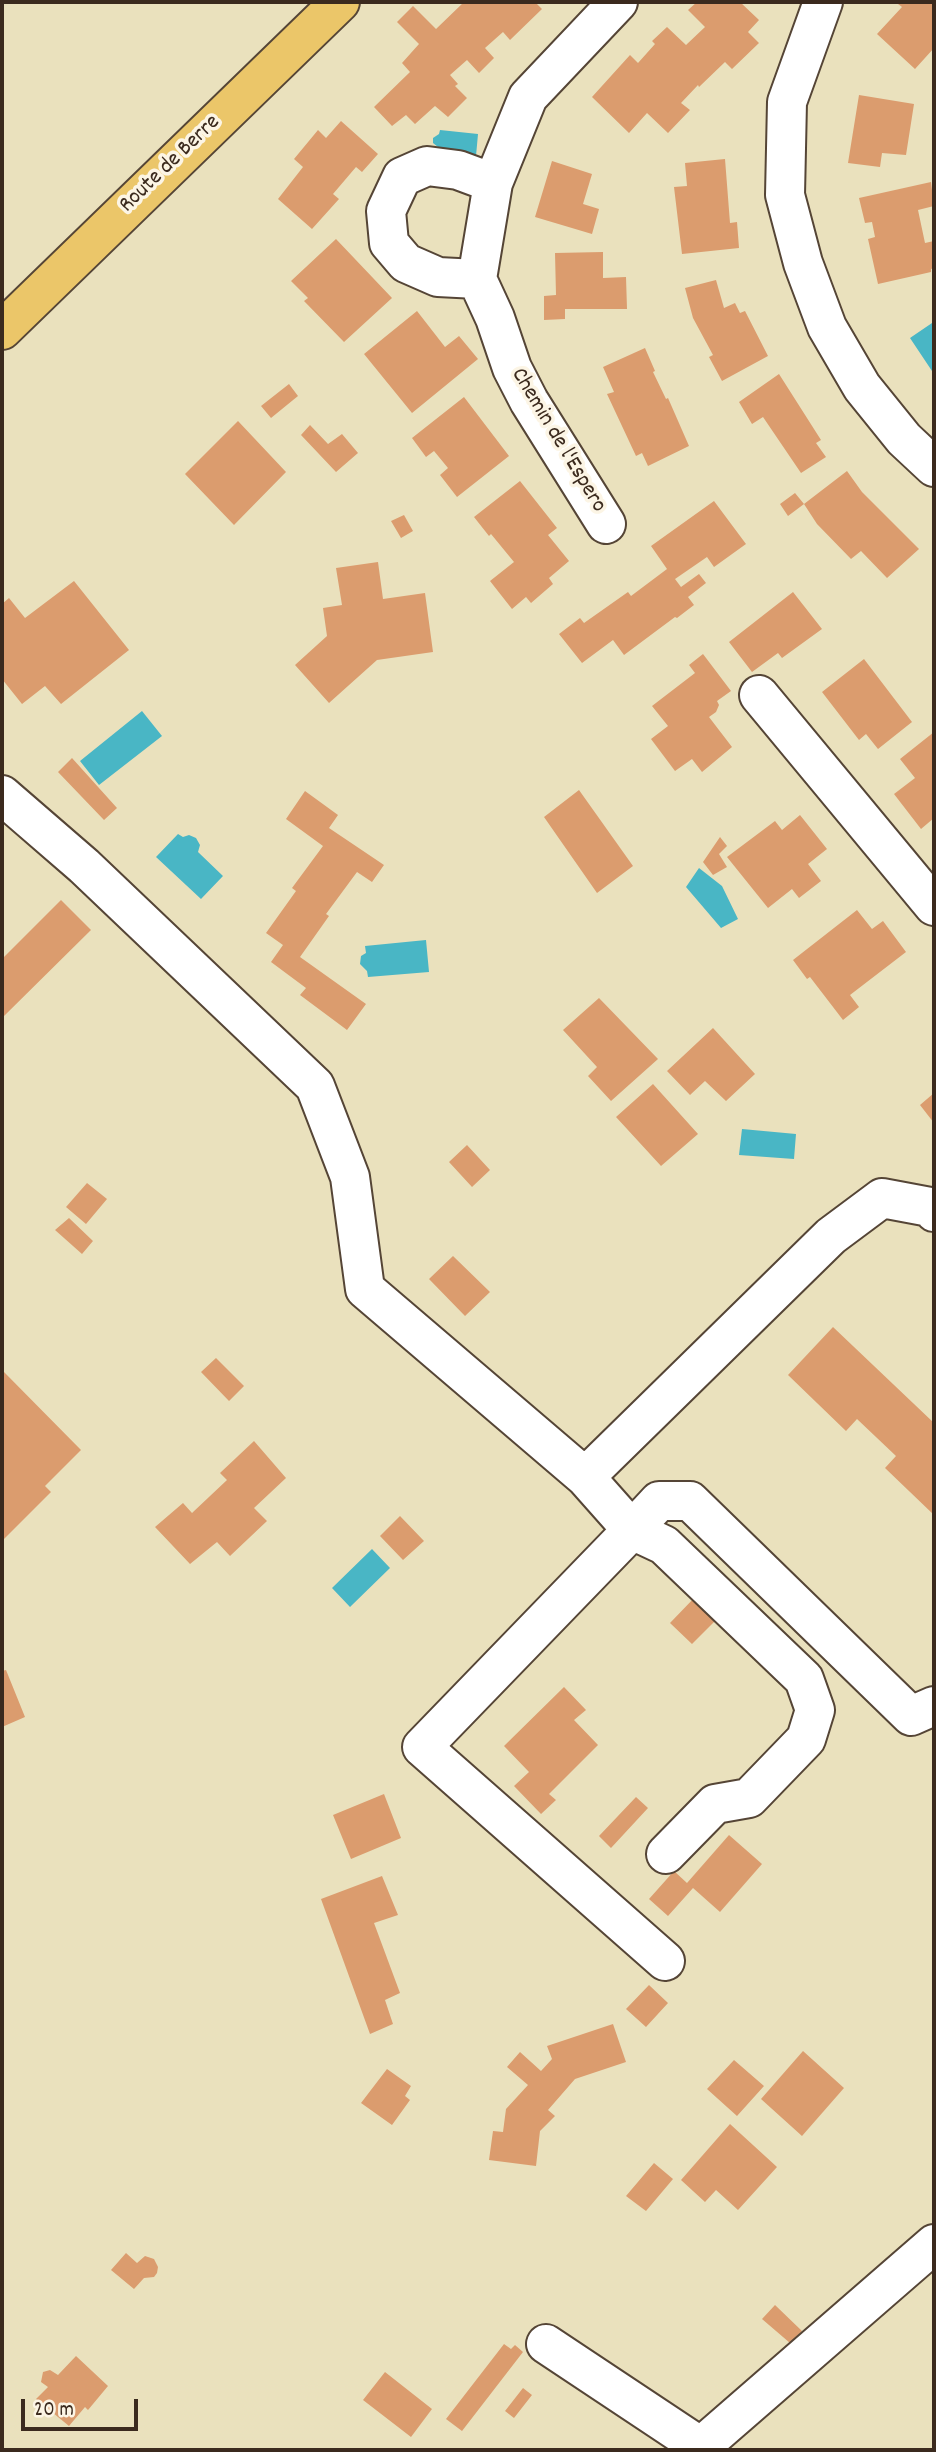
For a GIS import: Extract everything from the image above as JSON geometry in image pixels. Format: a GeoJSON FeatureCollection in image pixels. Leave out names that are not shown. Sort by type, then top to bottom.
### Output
{"type":"FeatureCollection","features":[{"type":"Feature","properties":{"kind":"main road","name":"Route de Berre"},"geometry":{"type":"LineString","coordinates":[[2,330],[340,2]]}},
{"type":"Feature","properties":{"kind":"street"},"geometry":{"type":"LineString","coordinates":[[493,183],[458,170],[427,166],[402,177],[386,211],[389,243],[407,263],[438,276],[477,279],[493,183],[528,97],[618,2]]}},
{"type":"Feature","properties":{"kind":"street"},"geometry":{"type":"LineString","coordinates":[[817,4],[787,102],[785,195],[803,263],[827,327],[862,387],[904,439],[934,467]]}},
{"type":"Feature","properties":{"kind":"street","name":"Chemin de l'Espero"},"geometry":{"type":"LineString","coordinates":[[477,279],[495,318],[512,368],[529,401],[607,524]]}},
{"type":"Feature","properties":{"kind":"street"},"geometry":{"type":"LineString","coordinates":[[759,695],[934,906]]}},
{"type":"Feature","properties":{"kind":"street"},"geometry":{"type":"LineString","coordinates":[[2,795],[84,866],[315,1086],[350,1177],[365,1289],[585,1477],[632,1530],[664,1545],[804,1679],[815,1710],[806,1739],[749,1798],[715,1804],[666,1854]]}},
{"type":"Feature","properties":{"kind":"street"},"geometry":{"type":"LineString","coordinates":[[585,1477],[831,1236],[882,1198],[930,1207],[934,1212]]}},
{"type":"Feature","properties":{"kind":"street"},"geometry":{"type":"LineString","coordinates":[[665,1961],[422,1746],[659,1502],[690,1501],[911,1716],[934,1706]]}},
{"type":"Feature","properties":{"kind":"street"},"geometry":{"type":"LineString","coordinates":[[546,2344],[699,2448],[934,2244]]}},
{"type":"Feature","properties":{"kind":"water"},"geometry":{"type":"Polygon","coordinates":[[[440,130],[478,134],[476,156],[437,151],[438,147],[433,143],[433,138],[440,130]]]}},
{"type":"Feature","properties":{"kind":"water"},"geometry":{"type":"Polygon","coordinates":[[[932,323],[934,326],[934,374],[910,338],[932,323]]]}},
{"type":"Feature","properties":{"kind":"water"},"geometry":{"type":"Polygon","coordinates":[[[142,711],[162,736],[99,785],[80,761],[142,711]]]}},
{"type":"Feature","properties":{"kind":"water"},"geometry":{"type":"Polygon","coordinates":[[[178,834],[196,838],[200,845],[198,852],[223,876],[201,899],[156,857],[178,834]]]}},
{"type":"Feature","properties":{"kind":"water"},"geometry":{"type":"Polygon","coordinates":[[[699,868],[722,886],[738,919],[721,928],[686,887],[699,868]]]}},
{"type":"Feature","properties":{"kind":"water"},"geometry":{"type":"Polygon","coordinates":[[[426,940],[429,972],[368,977],[367,971],[360,964],[361,956],[366,953],[365,946],[426,940]]]}},
{"type":"Feature","properties":{"kind":"water"},"geometry":{"type":"Polygon","coordinates":[[[742,1129],[796,1134],[794,1159],[739,1155],[742,1129]]]}},
{"type":"Feature","properties":{"kind":"water"},"geometry":{"type":"Polygon","coordinates":[[[372,1549],[390,1568],[350,1607],[332,1588],[372,1549]]]}},
{"type":"Feature","properties":{"kind":"building"},"geometry":{"type":"Polygon","coordinates":[[[464,2],[535,2],[542,9],[510,40],[503,32],[485,48],[494,58],[479,73],[467,60],[450,75],[458,84],[455,86],[467,98],[448,117],[435,106],[415,124],[406,115],[392,126],[374,107],[410,72],[402,63],[419,44],[397,22],[413,6],[436,29],[464,2]]]}},
{"type":"Feature","properties":{"kind":"building"},"geometry":{"type":"Polygon","coordinates":[[[697,2],[740,2],[759,20],[748,32],[759,43],[732,69],[725,62],[699,87],[698,85],[681,103],[690,110],[668,133],[647,113],[629,133],[592,97],[630,55],[638,63],[655,44],[652,41],[667,27],[686,45],[705,27],[688,10],[697,2]]]}},
{"type":"Feature","properties":{"kind":"building"},"geometry":{"type":"Polygon","coordinates":[[[934,2],[934,48],[915,69],[877,34],[902,7],[898,4],[934,2]]]}},
{"type":"Feature","properties":{"kind":"building"},"geometry":{"type":"Polygon","coordinates":[[[859,95],[914,104],[906,155],[882,153],[880,167],[848,163],[859,95]]]}},
{"type":"Feature","properties":{"kind":"building"},"geometry":{"type":"Polygon","coordinates":[[[341,121],[378,154],[362,172],[356,167],[333,194],[339,199],[312,229],[278,199],[303,167],[294,159],[318,130],[326,138],[341,121]]]}},
{"type":"Feature","properties":{"kind":"building"},"geometry":{"type":"Polygon","coordinates":[[[725,159],[730,223],[737,222],[739,248],[682,254],[674,187],[687,186],[685,163],[725,159]]]}},
{"type":"Feature","properties":{"kind":"building"},"geometry":{"type":"Polygon","coordinates":[[[552,161],[592,174],[583,204],[599,209],[592,234],[535,217],[552,161]]]}},
{"type":"Feature","properties":{"kind":"building"},"geometry":{"type":"Polygon","coordinates":[[[931,182],[934,206],[918,210],[925,243],[934,241],[934,268],[931,272],[878,284],[868,239],[875,237],[872,222],[865,223],[859,198],[931,182]]]}},
{"type":"Feature","properties":{"kind":"building"},"geometry":{"type":"Polygon","coordinates":[[[336,239],[392,298],[344,342],[304,301],[308,298],[291,281],[336,239]]]}},
{"type":"Feature","properties":{"kind":"building"},"geometry":{"type":"Polygon","coordinates":[[[603,252],[603,278],[626,277],[627,309],[565,309],[565,319],[544,320],[544,296],[556,295],[555,253],[603,252]]]}},
{"type":"Feature","properties":{"kind":"building"},"geometry":{"type":"Polygon","coordinates":[[[716,280],[724,308],[735,303],[740,313],[745,311],[768,356],[722,381],[709,357],[713,355],[693,318],[685,288],[716,280]]]}},
{"type":"Feature","properties":{"kind":"building"},"geometry":{"type":"Polygon","coordinates":[[[417,311],[445,347],[459,336],[478,359],[412,413],[364,354],[417,311]]]}},
{"type":"Feature","properties":{"kind":"building"},"geometry":{"type":"Polygon","coordinates":[[[645,348],[655,371],[653,372],[666,399],[668,398],[689,446],[648,466],[642,453],[636,456],[607,394],[614,392],[603,367],[645,348]]]}},
{"type":"Feature","properties":{"kind":"building"},"geometry":{"type":"Polygon","coordinates":[[[779,374],[821,440],[816,443],[826,457],[801,473],[763,417],[752,424],[739,402],[779,374]]]}},
{"type":"Feature","properties":{"kind":"building"},"geometry":{"type":"Polygon","coordinates":[[[289,384],[298,396],[271,418],[261,406],[289,384]]]}},
{"type":"Feature","properties":{"kind":"building"},"geometry":{"type":"Polygon","coordinates":[[[464,397],[509,456],[457,497],[440,475],[448,468],[434,451],[426,457],[412,438],[464,397]]]}},
{"type":"Feature","properties":{"kind":"building"},"geometry":{"type":"Polygon","coordinates":[[[238,421],[286,472],[234,525],[185,474],[238,421]]]}},
{"type":"Feature","properties":{"kind":"building"},"geometry":{"type":"Polygon","coordinates":[[[310,425],[328,444],[342,434],[358,453],[336,472],[301,435],[310,425]]]}},
{"type":"Feature","properties":{"kind":"building"},"geometry":{"type":"Polygon","coordinates":[[[847,471],[862,492],[919,549],[887,578],[861,551],[851,559],[817,524],[804,504],[847,471]]]}},
{"type":"Feature","properties":{"kind":"building"},"geometry":{"type":"Polygon","coordinates":[[[520,481],[557,528],[548,535],[569,561],[549,578],[553,584],[531,603],[526,597],[512,609],[490,581],[514,562],[474,517],[520,481]]]}},
{"type":"Feature","properties":{"kind":"building"},"geometry":{"type":"Polygon","coordinates":[[[795,493],[804,504],[788,516],[780,504],[795,493]]]}},
{"type":"Feature","properties":{"kind":"building"},"geometry":{"type":"Polygon","coordinates":[[[714,501],[746,544],[714,567],[707,557],[675,579],[681,587],[699,574],[706,583],[688,597],[694,605],[677,618],[624,655],[613,640],[582,663],[559,634],[580,618],[584,623],[628,592],[631,596],[667,569],[651,546],[714,501]]]}},
{"type":"Feature","properties":{"kind":"building"},"geometry":{"type":"Polygon","coordinates":[[[404,515],[413,531],[401,538],[391,521],[404,515]]]}},
{"type":"Feature","properties":{"kind":"building"},"geometry":{"type":"Polygon","coordinates":[[[378,562],[383,599],[425,593],[433,652],[377,660],[329,703],[295,665],[327,636],[323,608],[342,605],[336,568],[378,562]]]}},
{"type":"Feature","properties":{"kind":"building"},"geometry":{"type":"Polygon","coordinates":[[[74,581],[129,650],[61,704],[45,686],[22,704],[2,679],[2,604],[9,598],[25,618],[74,581]]]}},
{"type":"Feature","properties":{"kind":"building"},"geometry":{"type":"Polygon","coordinates":[[[793,592],[822,629],[782,658],[778,653],[752,672],[729,642],[793,592]]]}},
{"type":"Feature","properties":{"kind":"building"},"geometry":{"type":"Polygon","coordinates":[[[703,654],[731,691],[717,701],[719,705],[716,712],[709,717],[732,747],[702,772],[692,759],[675,771],[651,739],[668,726],[652,706],[695,673],[689,665],[703,654]]]}},
{"type":"Feature","properties":{"kind":"building"},"geometry":{"type":"Polygon","coordinates":[[[864,659],[912,722],[878,749],[866,734],[859,740],[822,692],[864,659]]]}},
{"type":"Feature","properties":{"kind":"building"},"geometry":{"type":"Polygon","coordinates":[[[934,732],[934,818],[921,829],[894,794],[915,778],[900,759],[934,732]]]}},
{"type":"Feature","properties":{"kind":"building"},"geometry":{"type":"Polygon","coordinates":[[[72,758],[117,808],[104,820],[58,772],[72,758]]]}},
{"type":"Feature","properties":{"kind":"building"},"geometry":{"type":"Polygon","coordinates":[[[579,790],[633,866],[597,893],[544,817],[579,790]]]}},
{"type":"Feature","properties":{"kind":"building"},"geometry":{"type":"Polygon","coordinates":[[[305,791],[338,815],[329,828],[384,865],[372,882],[357,872],[326,914],[329,916],[300,957],[366,1004],[347,1030],[300,995],[306,988],[271,962],[283,945],[266,933],[296,891],[292,888],[323,846],[286,819],[305,791]]]}},
{"type":"Feature","properties":{"kind":"building"},"geometry":{"type":"Polygon","coordinates":[[[800,815],[827,849],[808,864],[821,881],[799,898],[792,889],[768,908],[727,857],[775,821],[782,830],[800,815]]]}},
{"type":"Feature","properties":{"kind":"building"},"geometry":{"type":"Polygon","coordinates":[[[720,837],[727,846],[719,854],[727,867],[713,875],[703,862],[720,837]]]}},
{"type":"Feature","properties":{"kind":"building"},"geometry":{"type":"Polygon","coordinates":[[[61,900],[91,930],[2,1018],[2,959],[61,900]]]}},
{"type":"Feature","properties":{"kind":"building"},"geometry":{"type":"Polygon","coordinates":[[[857,910],[872,929],[883,921],[906,952],[850,995],[859,1007],[843,1020],[810,977],[807,979],[793,960],[857,910]]]}},
{"type":"Feature","properties":{"kind":"building"},"geometry":{"type":"Polygon","coordinates":[[[599,998],[658,1059],[611,1101],[588,1076],[597,1067],[563,1030],[599,998]]]}},
{"type":"Feature","properties":{"kind":"building"},"geometry":{"type":"Polygon","coordinates":[[[713,1028],[755,1074],[726,1101],[705,1081],[690,1095],[667,1071],[713,1028]]]}},
{"type":"Feature","properties":{"kind":"building"},"geometry":{"type":"Polygon","coordinates":[[[653,1084],[698,1134],[661,1166],[616,1117],[653,1084]]]}},
{"type":"Feature","properties":{"kind":"building"},"geometry":{"type":"Polygon","coordinates":[[[934,1093],[934,1123],[920,1105],[934,1093]]]}},
{"type":"Feature","properties":{"kind":"building"},"geometry":{"type":"Polygon","coordinates":[[[467,1145],[490,1170],[472,1187],[449,1162],[467,1145]]]}},
{"type":"Feature","properties":{"kind":"building"},"geometry":{"type":"Polygon","coordinates":[[[87,1183],[107,1199],[86,1224],[66,1207],[87,1183]]]}},
{"type":"Feature","properties":{"kind":"building"},"geometry":{"type":"Polygon","coordinates":[[[69,1218],[93,1241],[82,1254],[55,1230],[69,1218]]]}},
{"type":"Feature","properties":{"kind":"building"},"geometry":{"type":"Polygon","coordinates":[[[453,1256],[490,1292],[465,1316],[429,1279],[453,1256]]]}},
{"type":"Feature","properties":{"kind":"building"},"geometry":{"type":"Polygon","coordinates":[[[833,1327],[934,1423],[934,1515],[885,1468],[896,1456],[857,1419],[846,1431],[788,1375],[833,1327]]]}},
{"type":"Feature","properties":{"kind":"building"},"geometry":{"type":"Polygon","coordinates":[[[216,1358],[244,1386],[229,1401],[201,1372],[216,1358]]]}},
{"type":"Feature","properties":{"kind":"building"},"geometry":{"type":"Polygon","coordinates":[[[4,1372],[81,1450],[45,1486],[51,1492],[4,1539],[2,1374],[4,1372]]]}},
{"type":"Feature","properties":{"kind":"building"},"geometry":{"type":"Polygon","coordinates":[[[254,1441],[286,1478],[254,1508],[267,1521],[230,1556],[217,1542],[190,1564],[155,1527],[183,1503],[192,1513],[227,1480],[220,1473],[254,1441]]]}},
{"type":"Feature","properties":{"kind":"building"},"geometry":{"type":"Polygon","coordinates":[[[400,1516],[424,1541],[403,1560],[380,1536],[400,1516]]]}},
{"type":"Feature","properties":{"kind":"building"},"geometry":{"type":"Polygon","coordinates":[[[696,1596],[718,1618],[692,1644],[670,1623],[696,1596]]]}},
{"type":"Feature","properties":{"kind":"building"},"geometry":{"type":"Polygon","coordinates":[[[6,1670],[25,1717],[2,1727],[2,1671],[6,1670]]]}},
{"type":"Feature","properties":{"kind":"building"},"geometry":{"type":"Polygon","coordinates":[[[564,1687],[586,1710],[574,1720],[598,1745],[549,1794],[556,1800],[541,1814],[514,1786],[529,1772],[504,1746],[564,1687]]]}},
{"type":"Feature","properties":{"kind":"building"},"geometry":{"type":"Polygon","coordinates":[[[384,1794],[401,1838],[351,1859],[333,1815],[384,1794]]]}},
{"type":"Feature","properties":{"kind":"building"},"geometry":{"type":"Polygon","coordinates":[[[636,1797],[648,1808],[611,1848],[599,1836],[636,1797]]]}},
{"type":"Feature","properties":{"kind":"building"},"geometry":{"type":"Polygon","coordinates":[[[729,1835],[762,1864],[720,1912],[693,1888],[668,1916],[649,1899],[674,1871],[687,1883],[729,1835]]]}},
{"type":"Feature","properties":{"kind":"building"},"geometry":{"type":"Polygon","coordinates":[[[382,1876],[398,1915],[374,1923],[400,1993],[385,2000],[393,2024],[370,2034],[321,1899],[382,1876]]]}},
{"type":"Feature","properties":{"kind":"building"},"geometry":{"type":"Polygon","coordinates":[[[649,1985],[668,2003],[646,2027],[626,2009],[649,1985]]]}},
{"type":"Feature","properties":{"kind":"building"},"geometry":{"type":"Polygon","coordinates":[[[613,2024],[626,2062],[575,2079],[548,2110],[555,2116],[540,2131],[536,2166],[489,2160],[493,2131],[503,2132],[506,2109],[528,2085],[507,2067],[520,2052],[541,2071],[552,2059],[547,2046],[613,2024]]]}},
{"type":"Feature","properties":{"kind":"building"},"geometry":{"type":"Polygon","coordinates":[[[803,2051],[844,2088],[802,2136],[761,2099],[803,2051]]]}},
{"type":"Feature","properties":{"kind":"building"},"geometry":{"type":"Polygon","coordinates":[[[734,2060],[764,2086],[737,2116],[707,2089],[734,2060]]]}},
{"type":"Feature","properties":{"kind":"building"},"geometry":{"type":"Polygon","coordinates":[[[387,2069],[411,2086],[405,2096],[410,2100],[392,2125],[361,2103],[387,2069]]]}},
{"type":"Feature","properties":{"kind":"building"},"geometry":{"type":"Polygon","coordinates":[[[730,2124],[777,2167],[738,2210],[716,2190],[705,2202],[681,2180],[730,2124]]]}},
{"type":"Feature","properties":{"kind":"building"},"geometry":{"type":"Polygon","coordinates":[[[654,2163],[673,2179],[646,2211],[626,2196],[654,2163]]]}},
{"type":"Feature","properties":{"kind":"building"},"geometry":{"type":"Polygon","coordinates":[[[126,2253],[137,2263],[145,2256],[154,2259],[158,2267],[157,2273],[154,2277],[144,2278],[134,2289],[111,2270],[126,2253]]]}},
{"type":"Feature","properties":{"kind":"building"},"geometry":{"type":"Polygon","coordinates":[[[775,2305],[802,2331],[790,2343],[762,2319],[775,2305]]]}},
{"type":"Feature","properties":{"kind":"building"},"geometry":{"type":"Polygon","coordinates":[[[504,2344],[511,2349],[515,2345],[523,2352],[462,2431],[446,2419],[504,2344]]]}},
{"type":"Feature","properties":{"kind":"building"},"geometry":{"type":"Polygon","coordinates":[[[76,2356],[108,2386],[88,2410],[85,2407],[69,2426],[36,2399],[48,2387],[41,2382],[43,2372],[50,2370],[58,2375],[76,2356]]]}},
{"type":"Feature","properties":{"kind":"building"},"geometry":{"type":"Polygon","coordinates":[[[385,2372],[432,2409],[411,2437],[363,2400],[385,2372]]]}},
{"type":"Feature","properties":{"kind":"building"},"geometry":{"type":"Polygon","coordinates":[[[523,2388],[532,2395],[514,2418],[505,2411],[523,2388]]]}}]}
